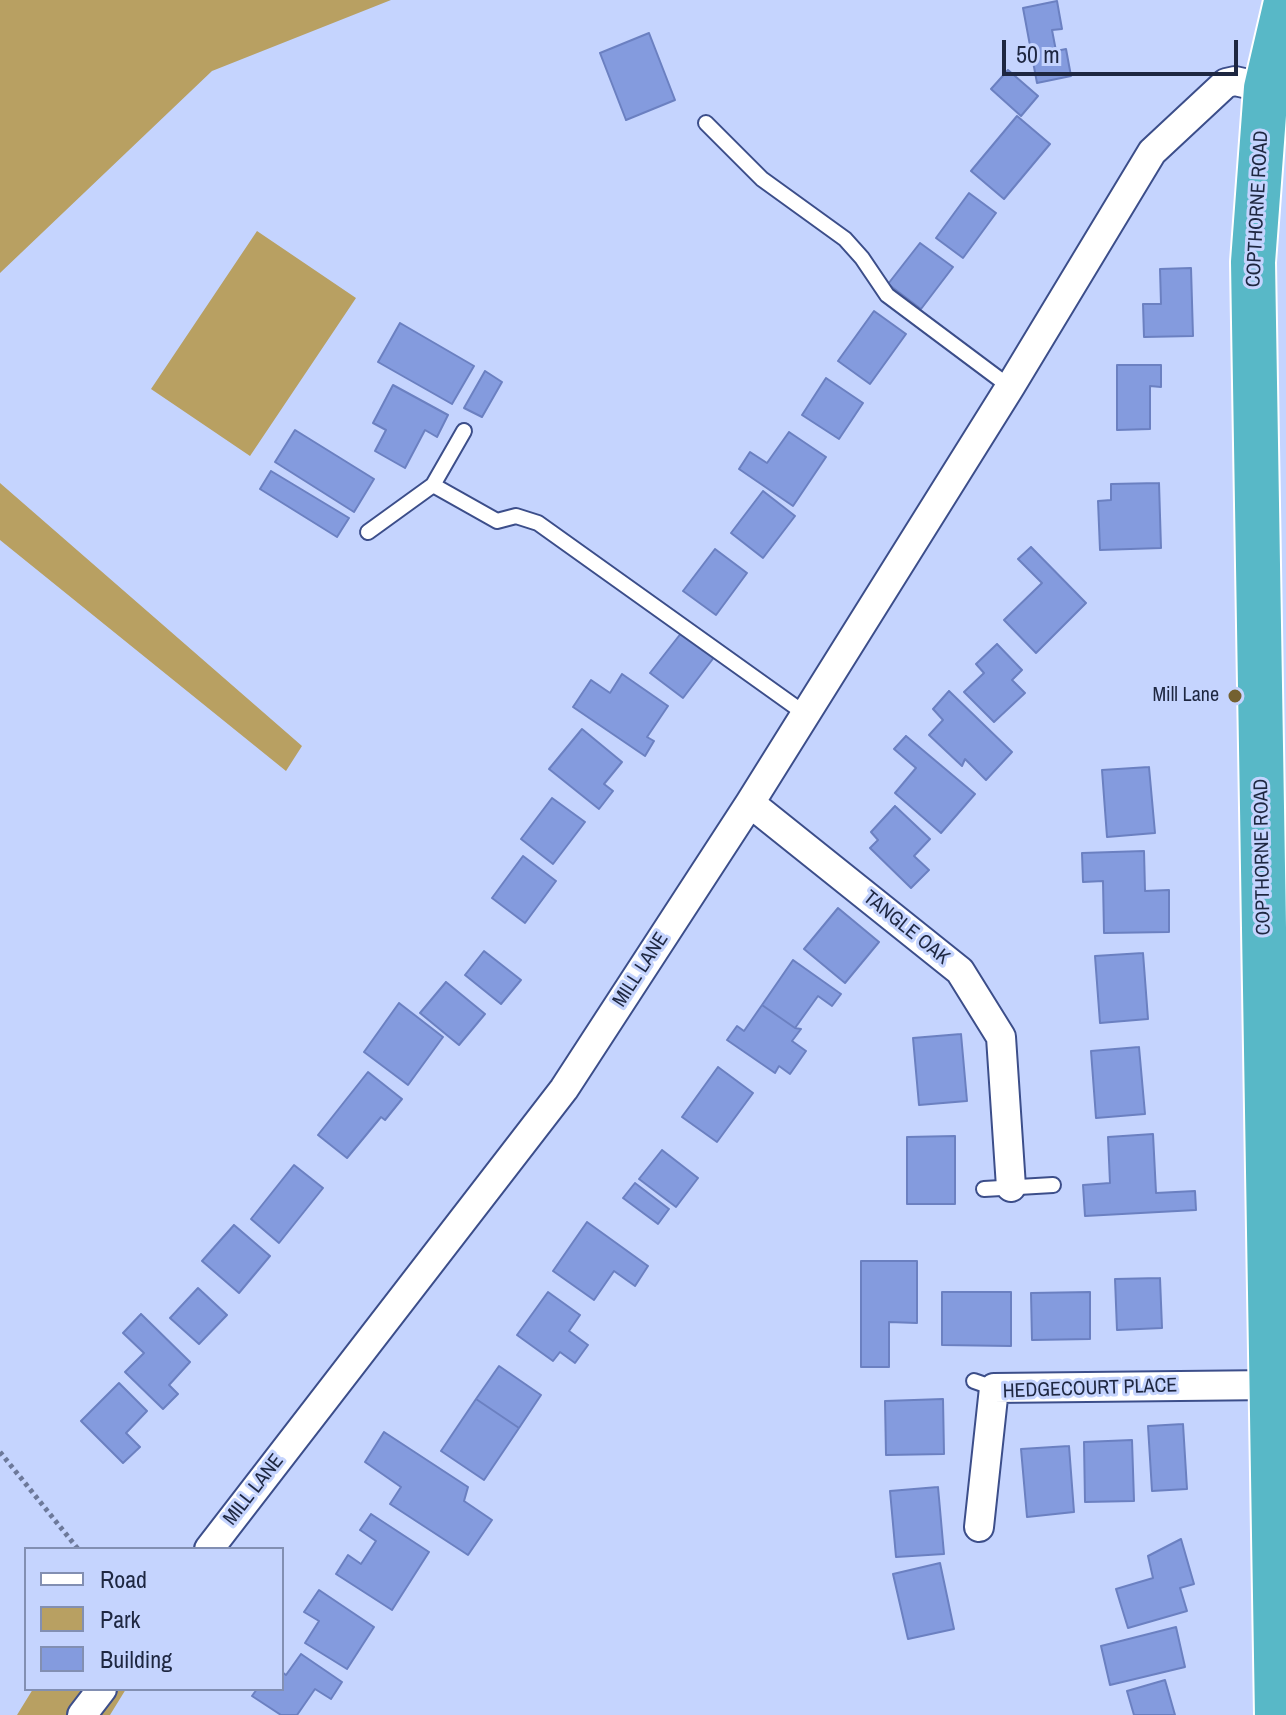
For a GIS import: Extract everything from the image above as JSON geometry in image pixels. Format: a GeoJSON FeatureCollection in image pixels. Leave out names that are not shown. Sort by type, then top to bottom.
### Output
{"type":"FeatureCollection","features":[{"type":"Feature","properties":{"kind":"highway","name":"COPTHORNE ROAD"},"geometry":{"type":"LineString","coordinates":[[1277,1715],[1273,1385],[1278,1211],[1253,262],[1266,88],[1286,2]]}},
{"type":"Feature","properties":{"kind":"street","name":"MILL LANE"},"geometry":{"type":"LineString","coordinates":[[211,1547],[564,1089],[750,803],[1010,387],[1152,152],[1226,83],[1235,81],[1266,88]]}},
{"type":"Feature","properties":{"kind":"street","name":"TANGLE OAK"},"geometry":{"type":"LineString","coordinates":[[750,803],[960,971],[1001,1037],[997,1188]]}},
{"type":"Feature","properties":{"kind":"street","name":"HEDGECOURT PLACE"},"geometry":{"type":"LineString","coordinates":[[979,1527],[984,1384],[1273,1385]]}},
{"type":"Feature","properties":{"kind":"street"},"geometry":{"type":"LineString","coordinates":[[82,1715],[100,1691]]}},
{"type":"Feature","properties":{"kind":"lane"},"geometry":{"type":"LineString","coordinates":[[706,123],[762,179],[845,239],[887,295],[1010,387]]}},
{"type":"Feature","properties":{"kind":"lane"},"geometry":{"type":"LineString","coordinates":[[368,532],[433,485],[464,431]]}},
{"type":"Feature","properties":{"kind":"lane"},"geometry":{"type":"LineString","coordinates":[[433,485],[497,521],[516,516],[538,523],[804,713]]}},
{"type":"Feature","properties":{"kind":"lane"},"geometry":{"type":"LineString","coordinates":[[997,1188],[1053,1185]]}},
{"type":"Feature","properties":{"kind":"path"},"geometry":{"type":"LineString","coordinates":[[0,1452],[76,1547]]}},
{"type":"Feature","properties":{"kind":"green space"},"geometry":{"type":"Polygon","coordinates":[[[0,0],[391,0],[212,71],[0,273],[0,0]]]}},
{"type":"Feature","properties":{"kind":"green space"},"geometry":{"type":"Polygon","coordinates":[[[257,231],[356,298],[250,456],[151,389],[257,231]]]}},
{"type":"Feature","properties":{"kind":"green space"},"geometry":{"type":"Polygon","coordinates":[[[0,483],[302,746],[286,771],[0,540],[0,483]]]}},
{"type":"Feature","properties":{"kind":"green space"},"geometry":{"type":"Polygon","coordinates":[[[32,1691],[125,1691],[110,1715],[17,1715],[32,1691]]]}},
{"type":"Feature","properties":{"kind":"building"},"geometry":{"type":"Polygon","coordinates":[[[1057,1],[1062,29],[1052,30],[1056,51],[1066,49],[1071,76],[1037,83],[1023,8],[1057,1]]]}},
{"type":"Feature","properties":{"kind":"building"},"geometry":{"type":"Polygon","coordinates":[[[649,33],[675,100],[626,120],[600,53],[649,33]]]}},
{"type":"Feature","properties":{"kind":"building"},"geometry":{"type":"Polygon","coordinates":[[[1008,70],[1038,96],[1021,116],[991,89],[1008,70]]]}},
{"type":"Feature","properties":{"kind":"building"},"geometry":{"type":"Polygon","coordinates":[[[1017,116],[1050,144],[1004,199],[971,171],[1017,116]]]}},
{"type":"Feature","properties":{"kind":"building"},"geometry":{"type":"Polygon","coordinates":[[[969,193],[996,213],[963,258],[936,238],[969,193]]]}},
{"type":"Feature","properties":{"kind":"building"},"geometry":{"type":"Polygon","coordinates":[[[920,243],[953,267],[921,309],[888,284],[920,243]]]}},
{"type":"Feature","properties":{"kind":"building"},"geometry":{"type":"Polygon","coordinates":[[[1191,268],[1193,336],[1144,337],[1143,304],[1161,304],[1160,269],[1191,268]]]}},
{"type":"Feature","properties":{"kind":"building"},"geometry":{"type":"Polygon","coordinates":[[[874,311],[906,334],[870,384],[838,361],[874,311]]]}},
{"type":"Feature","properties":{"kind":"building"},"geometry":{"type":"Polygon","coordinates":[[[400,323],[474,366],[452,404],[378,362],[400,323]]]}},
{"type":"Feature","properties":{"kind":"building"},"geometry":{"type":"Polygon","coordinates":[[[1117,365],[1161,365],[1161,387],[1150,386],[1150,429],[1117,430],[1117,365]]]}},
{"type":"Feature","properties":{"kind":"building"},"geometry":{"type":"Polygon","coordinates":[[[485,371],[502,382],[482,417],[464,408],[485,371]]]}},
{"type":"Feature","properties":{"kind":"building"},"geometry":{"type":"Polygon","coordinates":[[[826,378],[863,403],[839,439],[802,415],[826,378]]]}},
{"type":"Feature","properties":{"kind":"building"},"geometry":{"type":"Polygon","coordinates":[[[393,385],[448,415],[437,437],[425,430],[405,468],[375,451],[386,430],[373,423],[393,385]]]}},
{"type":"Feature","properties":{"kind":"building"},"geometry":{"type":"Polygon","coordinates":[[[295,430],[374,479],[354,512],[275,462],[295,430]]]}},
{"type":"Feature","properties":{"kind":"building"},"geometry":{"type":"Polygon","coordinates":[[[789,432],[826,457],[793,506],[739,469],[750,452],[767,463],[789,432]]]}},
{"type":"Feature","properties":{"kind":"building"},"geometry":{"type":"Polygon","coordinates":[[[271,471],[349,518],[337,537],[260,489],[271,471]]]}},
{"type":"Feature","properties":{"kind":"building"},"geometry":{"type":"Polygon","coordinates":[[[1159,483],[1161,548],[1100,550],[1098,501],[1111,500],[1111,484],[1159,483]]]}},
{"type":"Feature","properties":{"kind":"building"},"geometry":{"type":"Polygon","coordinates":[[[763,491],[795,516],[763,558],[731,533],[763,491]]]}},
{"type":"Feature","properties":{"kind":"building"},"geometry":{"type":"Polygon","coordinates":[[[1031,547],[1086,603],[1036,653],[1004,620],[1042,583],[1018,559],[1031,547]]]}},
{"type":"Feature","properties":{"kind":"building"},"geometry":{"type":"Polygon","coordinates":[[[715,549],[747,573],[716,615],[683,591],[715,549]]]}},
{"type":"Feature","properties":{"kind":"building"},"geometry":{"type":"Polygon","coordinates":[[[682,632],[715,656],[683,698],[650,673],[682,632]]]}},
{"type":"Feature","properties":{"kind":"building"},"geometry":{"type":"Polygon","coordinates":[[[997,644],[1022,670],[1012,680],[1025,693],[994,722],[964,692],[984,673],[976,664],[997,644]]]}},
{"type":"Feature","properties":{"kind":"building"},"geometry":{"type":"Polygon","coordinates":[[[622,674],[668,706],[647,737],[654,741],[645,756],[573,707],[591,680],[610,693],[622,674]]]}},
{"type":"Feature","properties":{"kind":"building"},"geometry":{"type":"Polygon","coordinates":[[[949,691],[1012,752],[986,780],[965,759],[962,766],[929,735],[943,720],[933,709],[949,691]]]}},
{"type":"Feature","properties":{"kind":"building"},"geometry":{"type":"Polygon","coordinates":[[[582,729],[622,762],[604,784],[613,791],[599,809],[549,769],[582,729]]]}},
{"type":"Feature","properties":{"kind":"building"},"geometry":{"type":"Polygon","coordinates":[[[906,736],[975,794],[941,833],[895,793],[916,768],[894,749],[906,736]]]}},
{"type":"Feature","properties":{"kind":"building"},"geometry":{"type":"Polygon","coordinates":[[[1149,767],[1155,833],[1107,837],[1102,770],[1149,767]]]}},
{"type":"Feature","properties":{"kind":"building"},"geometry":{"type":"Polygon","coordinates":[[[552,798],[585,822],[553,864],[521,839],[552,798]]]}},
{"type":"Feature","properties":{"kind":"building"},"geometry":{"type":"Polygon","coordinates":[[[895,806],[930,839],[914,856],[929,870],[911,888],[870,848],[878,840],[871,832],[895,806]]]}},
{"type":"Feature","properties":{"kind":"building"},"geometry":{"type":"Polygon","coordinates":[[[1144,851],[1145,891],[1169,890],[1169,932],[1104,933],[1103,881],[1083,882],[1082,853],[1144,851]]]}},
{"type":"Feature","properties":{"kind":"building"},"geometry":{"type":"Polygon","coordinates":[[[523,856],[556,881],[525,923],[492,898],[523,856]]]}},
{"type":"Feature","properties":{"kind":"building"},"geometry":{"type":"Polygon","coordinates":[[[838,908],[879,942],[845,983],[804,949],[838,908]]]}},
{"type":"Feature","properties":{"kind":"building"},"geometry":{"type":"Polygon","coordinates":[[[484,951],[521,980],[501,1004],[465,975],[484,951]]]}},
{"type":"Feature","properties":{"kind":"building"},"geometry":{"type":"Polygon","coordinates":[[[1143,953],[1148,1019],[1100,1023],[1095,956],[1143,953]]]}},
{"type":"Feature","properties":{"kind":"building"},"geometry":{"type":"Polygon","coordinates":[[[793,960],[841,994],[832,1006],[818,996],[795,1028],[762,1005],[793,960]]]}},
{"type":"Feature","properties":{"kind":"building"},"geometry":{"type":"Polygon","coordinates":[[[446,982],[485,1014],[459,1045],[420,1013],[446,982]]]}},
{"type":"Feature","properties":{"kind":"building"},"geometry":{"type":"Polygon","coordinates":[[[399,1003],[443,1037],[408,1085],[364,1052],[399,1003]]]}},
{"type":"Feature","properties":{"kind":"building"},"geometry":{"type":"Polygon","coordinates":[[[762,1005],[801,1029],[792,1041],[806,1051],[790,1074],[779,1066],[775,1073],[727,1040],[737,1026],[744,1031],[762,1005]]]}},
{"type":"Feature","properties":{"kind":"building"},"geometry":{"type":"Polygon","coordinates":[[[961,1034],[967,1101],[919,1105],[913,1038],[961,1034]]]}},
{"type":"Feature","properties":{"kind":"building"},"geometry":{"type":"Polygon","coordinates":[[[1139,1047],[1145,1114],[1096,1118],[1091,1051],[1139,1047]]]}},
{"type":"Feature","properties":{"kind":"building"},"geometry":{"type":"Polygon","coordinates":[[[718,1067],[753,1093],[717,1142],[682,1117],[718,1067]]]}},
{"type":"Feature","properties":{"kind":"building"},"geometry":{"type":"Polygon","coordinates":[[[368,1072],[402,1099],[385,1120],[381,1117],[347,1158],[318,1135],[368,1072]]]}},
{"type":"Feature","properties":{"kind":"building"},"geometry":{"type":"Polygon","coordinates":[[[1153,1134],[1156,1193],[1195,1191],[1196,1210],[1085,1216],[1083,1185],[1110,1183],[1108,1137],[1153,1134]]]}},
{"type":"Feature","properties":{"kind":"building"},"geometry":{"type":"Polygon","coordinates":[[[955,1136],[955,1204],[907,1204],[907,1137],[955,1136]]]}},
{"type":"Feature","properties":{"kind":"building"},"geometry":{"type":"Polygon","coordinates":[[[662,1150],[698,1178],[676,1207],[639,1179],[662,1150]]]}},
{"type":"Feature","properties":{"kind":"building"},"geometry":{"type":"Polygon","coordinates":[[[294,1165],[323,1188],[279,1243],[251,1219],[294,1165]]]}},
{"type":"Feature","properties":{"kind":"building"},"geometry":{"type":"Polygon","coordinates":[[[635,1183],[669,1209],[658,1224],[623,1198],[635,1183]]]}},
{"type":"Feature","properties":{"kind":"building"},"geometry":{"type":"Polygon","coordinates":[[[587,1222],[648,1266],[635,1286],[614,1271],[594,1300],[553,1271],[587,1222]]]}},
{"type":"Feature","properties":{"kind":"building"},"geometry":{"type":"Polygon","coordinates":[[[234,1225],[270,1256],[239,1293],[202,1261],[234,1225]]]}},
{"type":"Feature","properties":{"kind":"building"},"geometry":{"type":"Polygon","coordinates":[[[861,1261],[917,1261],[917,1323],[889,1322],[889,1367],[861,1367],[861,1261]]]}},
{"type":"Feature","properties":{"kind":"building"},"geometry":{"type":"Polygon","coordinates":[[[1160,1278],[1162,1328],[1117,1330],[1115,1279],[1160,1278]]]}},
{"type":"Feature","properties":{"kind":"building"},"geometry":{"type":"Polygon","coordinates":[[[198,1288],[227,1315],[199,1344],[170,1318],[198,1288]]]}},
{"type":"Feature","properties":{"kind":"building"},"geometry":{"type":"Polygon","coordinates":[[[548,1292],[580,1315],[569,1331],[588,1345],[575,1363],[560,1352],[553,1361],[517,1335],[548,1292]]]}},
{"type":"Feature","properties":{"kind":"building"},"geometry":{"type":"Polygon","coordinates":[[[942,1292],[1011,1292],[1011,1346],[942,1345],[942,1292]]]}},
{"type":"Feature","properties":{"kind":"building"},"geometry":{"type":"Polygon","coordinates":[[[1090,1292],[1090,1339],[1032,1340],[1031,1293],[1090,1292]]]}},
{"type":"Feature","properties":{"kind":"building"},"geometry":{"type":"Polygon","coordinates":[[[141,1314],[190,1362],[169,1385],[178,1394],[163,1409],[125,1372],[144,1353],[123,1333],[141,1314]]]}},
{"type":"Feature","properties":{"kind":"building"},"geometry":{"type":"Polygon","coordinates":[[[499,1366],[541,1395],[519,1428],[476,1399],[499,1366]]]}},
{"type":"Feature","properties":{"kind":"building"},"geometry":{"type":"Polygon","coordinates":[[[119,1383],[147,1411],[126,1433],[140,1447],[123,1463],[81,1421],[119,1383]]]}},
{"type":"Feature","properties":{"kind":"building"},"geometry":{"type":"Polygon","coordinates":[[[476,1399],[519,1428],[484,1480],[441,1451],[476,1399]]]}},
{"type":"Feature","properties":{"kind":"building"},"geometry":{"type":"Polygon","coordinates":[[[943,1399],[944,1454],[886,1455],[885,1401],[943,1399]]]}},
{"type":"Feature","properties":{"kind":"building"},"geometry":{"type":"Polygon","coordinates":[[[1183,1424],[1187,1489],[1152,1491],[1148,1426],[1183,1424]]]}},
{"type":"Feature","properties":{"kind":"building"},"geometry":{"type":"Polygon","coordinates":[[[384,1432],[468,1487],[464,1501],[492,1520],[468,1555],[390,1504],[401,1487],[365,1462],[384,1432]]]}},
{"type":"Feature","properties":{"kind":"building"},"geometry":{"type":"Polygon","coordinates":[[[1132,1440],[1134,1501],[1085,1502],[1084,1442],[1132,1440]]]}},
{"type":"Feature","properties":{"kind":"building"},"geometry":{"type":"Polygon","coordinates":[[[1069,1446],[1074,1512],[1027,1517],[1021,1449],[1069,1446]]]}},
{"type":"Feature","properties":{"kind":"building"},"geometry":{"type":"Polygon","coordinates":[[[938,1487],[944,1554],[896,1557],[890,1491],[938,1487]]]}},
{"type":"Feature","properties":{"kind":"building"},"geometry":{"type":"Polygon","coordinates":[[[371,1514],[429,1552],[392,1610],[336,1574],[348,1555],[361,1564],[376,1541],[360,1530],[371,1514]]]}},
{"type":"Feature","properties":{"kind":"building"},"geometry":{"type":"Polygon","coordinates":[[[1181,1539],[1194,1584],[1180,1588],[1187,1611],[1128,1628],[1116,1589],[1153,1578],[1148,1556],[1181,1539]]]}},
{"type":"Feature","properties":{"kind":"building"},"geometry":{"type":"Polygon","coordinates":[[[940,1563],[954,1629],[908,1639],[893,1574],[940,1563]]]}},
{"type":"Feature","properties":{"kind":"building"},"geometry":{"type":"Polygon","coordinates":[[[319,1590],[374,1627],[347,1669],[305,1643],[319,1621],[304,1612],[319,1590]]]}},
{"type":"Feature","properties":{"kind":"building"},"geometry":{"type":"Polygon","coordinates":[[[1176,1627],[1185,1667],[1110,1685],[1101,1646],[1176,1627]]]}},
{"type":"Feature","properties":{"kind":"building"},"geometry":{"type":"Polygon","coordinates":[[[301,1654],[342,1682],[331,1699],[315,1689],[297,1715],[281,1715],[252,1696],[256,1691],[284,1691],[284,1674],[286,1675],[301,1654]]]}},
{"type":"Feature","properties":{"kind":"building"},"geometry":{"type":"Polygon","coordinates":[[[1165,1680],[1175,1715],[1134,1715],[1127,1691],[1165,1680]]]}},
{"type":"Feature","properties":{"kind":"place","name":"Mill Lane"},"geometry":{"type":"Point","coordinates":[1235,696]}}]}
